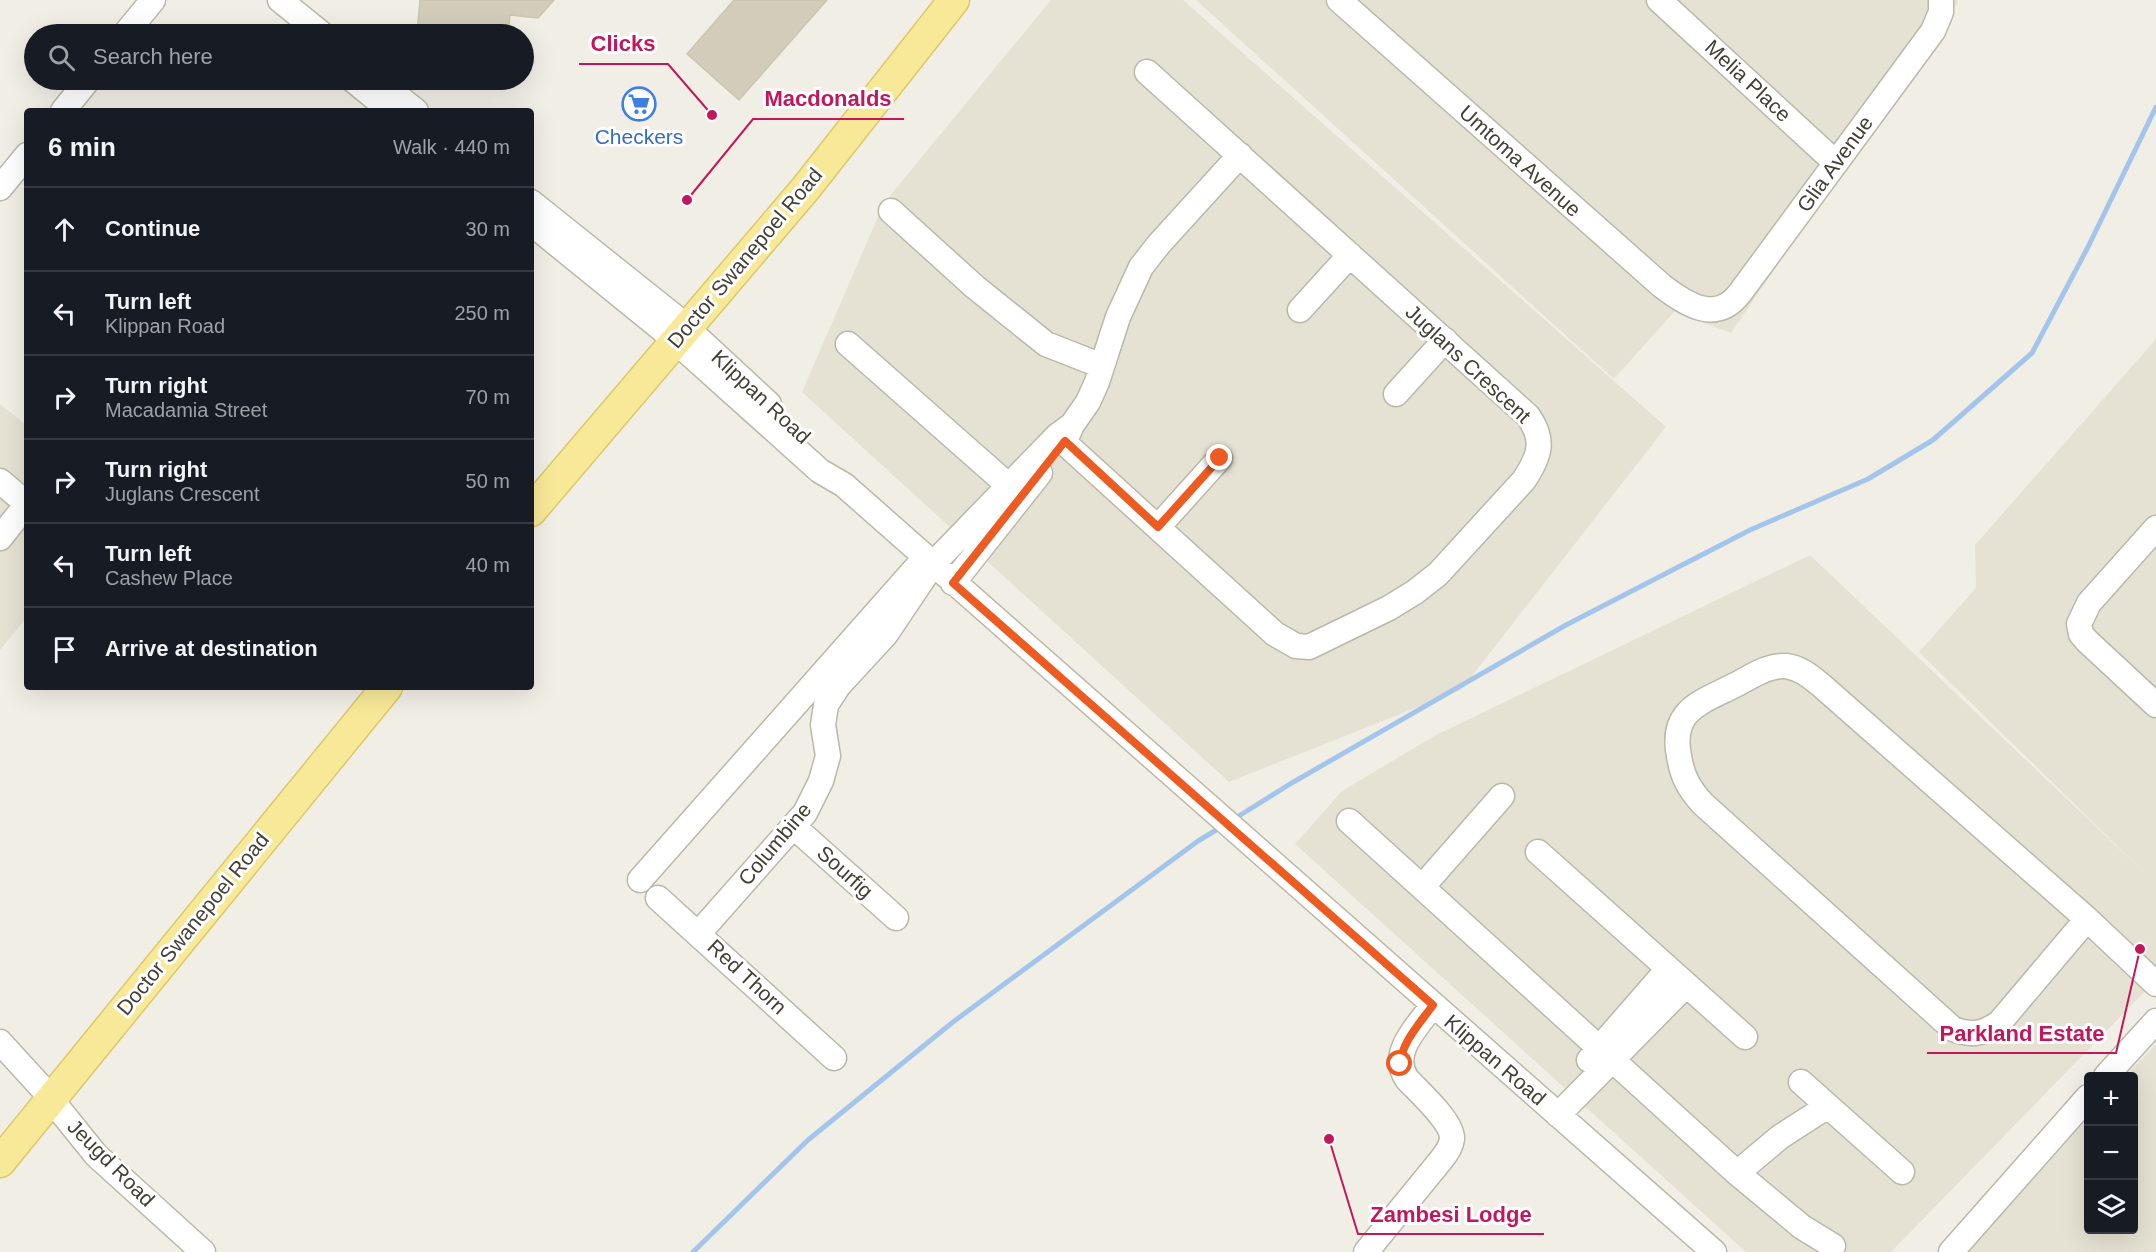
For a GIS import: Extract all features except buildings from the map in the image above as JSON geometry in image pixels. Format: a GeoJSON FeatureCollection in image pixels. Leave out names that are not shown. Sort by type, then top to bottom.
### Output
{"type":"FeatureCollection","features":[{"type":"Feature","properties":{"kind":"main road","name":"Doctor Swanepoel Road"},"geometry":{"type":"LineString","coordinates":[[534,507],[676,329],[946,0]]}},
{"type":"Feature","properties":{"kind":"main road","name":"Doctor Swanepoel Road"},"geometry":{"type":"LineString","coordinates":[[534,487],[806,188],[954,0]]}},
{"type":"Feature","properties":{"kind":"main road","name":"Doctor Swanepoel Road"},"geometry":{"type":"LineString","coordinates":[[0,1162],[47,1094],[371,690]]}},
{"type":"Feature","properties":{"kind":"main road","name":"Doctor Swanepoel Road"},"geometry":{"type":"LineString","coordinates":[[0,1138],[47,1094],[384,690]]}},
{"type":"Feature","properties":{"kind":"street"},"geometry":{"type":"LineString","coordinates":[[133,24],[153,0]]}},
{"type":"Feature","properties":{"kind":"street"},"geometry":{"type":"LineString","coordinates":[[260,0],[289,24]]}},
{"type":"Feature","properties":{"kind":"street"},"geometry":{"type":"LineString","coordinates":[[280,0],[310,24]]}},
{"type":"Feature","properties":{"kind":"street","name":"Umtoma Avenue"},"geometry":{"type":"LineString","coordinates":[[1339,0],[1662,286],[1679,299],[1708,310]]}},
{"type":"Feature","properties":{"kind":"street","name":"Melia Place"},"geometry":{"type":"LineString","coordinates":[[1659,0],[1836,163]]}},
{"type":"Feature","properties":{"kind":"street","name":"Glia Avenue"},"geometry":{"type":"LineString","coordinates":[[1708,310],[1720,309],[1736,299],[1933,30],[1941,12],[1941,0]]}},
{"type":"Feature","properties":{"kind":"street","name":"Juglans Crescent"},"geometry":{"type":"LineString","coordinates":[[1065,434],[1158,527],[1275,634],[1296,646],[1309,647],[1322,643],[1389,608],[1438,574],[1524,480],[1539,452],[1536,427],[1528,416],[1147,72]]}},
{"type":"Feature","properties":{"kind":"street"},"geometry":{"type":"LineString","coordinates":[[65,108],[80,90]]}},
{"type":"Feature","properties":{"kind":"street"},"geometry":{"type":"LineString","coordinates":[[370,90],[400,108]]}},
{"type":"Feature","properties":{"kind":"street"},"geometry":{"type":"LineString","coordinates":[[386,90],[401,108]]}},
{"type":"Feature","properties":{"kind":"street"},"geometry":{"type":"LineString","coordinates":[[953,583],[1088,402],[1121,308],[1141,267],[1240,155]]}},
{"type":"Feature","properties":{"kind":"street"},"geometry":{"type":"LineString","coordinates":[[0,188],[24,159]]}},
{"type":"Feature","properties":{"kind":"street","name":"Klippan Road"},"geometry":{"type":"LineString","coordinates":[[534,205],[829,461],[844,485],[953,583],[1714,1252]]}},
{"type":"Feature","properties":{"kind":"street"},"geometry":{"type":"LineString","coordinates":[[891,211],[975,287],[1046,344],[1102,366]]}},
{"type":"Feature","properties":{"kind":"street","name":"Klippan Road"},"geometry":{"type":"LineString","coordinates":[[534,225],[676,329]]}},
{"type":"Feature","properties":{"kind":"street"},"geometry":{"type":"LineString","coordinates":[[1300,310],[1350,255]]}},
{"type":"Feature","properties":{"kind":"street"},"geometry":{"type":"LineString","coordinates":[[1396,394],[1445,340]]}},
{"type":"Feature","properties":{"kind":"street"},"geometry":{"type":"LineString","coordinates":[[848,344],[1009,486]]}},
{"type":"Feature","properties":{"kind":"street"},"geometry":{"type":"LineString","coordinates":[[640,880],[929,561],[1065,434]]}},
{"type":"Feature","properties":{"kind":"street"},"geometry":{"type":"LineString","coordinates":[[1158,527],[1220,458]]}},
{"type":"Feature","properties":{"kind":"street"},"geometry":{"type":"LineString","coordinates":[[0,481],[24,501]]}},
{"type":"Feature","properties":{"kind":"street"},"geometry":{"type":"LineString","coordinates":[[0,538],[24,508]]}},
{"type":"Feature","properties":{"kind":"street"},"geometry":{"type":"LineString","coordinates":[[2156,528],[2089,603],[2079,624],[2081,634],[2156,705]]}},
{"type":"Feature","properties":{"kind":"street","name":"Columbine"},"geometry":{"type":"LineString","coordinates":[[699,933],[805,813],[821,781],[828,756],[823,725],[826,705],[839,685],[886,634],[929,561]]}},
{"type":"Feature","properties":{"kind":"street"},"geometry":{"type":"LineString","coordinates":[[2087,919],[2000,1022],[1978,1034],[1966,1034],[1953,1029],[1703,804],[1691,791],[1682,776],[1676,740],[1677,730],[1683,718],[1706,700],[1770,667],[1796,668],[1822,686],[2087,919],[2156,984]]}},
{"type":"Feature","properties":{"kind":"street"},"geometry":{"type":"LineString","coordinates":[[1423,886],[1502,796]]}},
{"type":"Feature","properties":{"kind":"street"},"geometry":{"type":"LineString","coordinates":[[1349,821],[1737,1173],[1802,1227],[1833,1246]]}},
{"type":"Feature","properties":{"kind":"street","name":"Sourfig"},"geometry":{"type":"LineString","coordinates":[[793,826],[896,918]]}},
{"type":"Feature","properties":{"kind":"street"},"geometry":{"type":"LineString","coordinates":[[1538,852],[1745,1037]]}},
{"type":"Feature","properties":{"kind":"street","name":"Red Thorn"},"geometry":{"type":"LineString","coordinates":[[658,898],[834,1058]]}},
{"type":"Feature","properties":{"kind":"street"},"geometry":{"type":"LineString","coordinates":[[1605,1054],[1668,969]]}},
{"type":"Feature","properties":{"kind":"street"},"geometry":{"type":"LineString","coordinates":[[1552,1110],[1605,1054],[1686,985]]}},
{"type":"Feature","properties":{"kind":"street"},"geometry":{"type":"LineString","coordinates":[[1365,1252],[1449,1149],[1452,1138],[1449,1127],[1407,1079],[1401,1071],[1400,1064],[1405,1045],[1433,1005]]}},
{"type":"Feature","properties":{"kind":"street"},"geometry":{"type":"LineString","coordinates":[[2110,1072],[2156,1021]]}},
{"type":"Feature","properties":{"kind":"street","name":"Jeugd Road"},"geometry":{"type":"LineString","coordinates":[[0,1042],[47,1094],[96,1155],[203,1252]]}},
{"type":"Feature","properties":{"kind":"street"},"geometry":{"type":"LineString","coordinates":[[1802,1082],[1902,1172]]}},
{"type":"Feature","properties":{"kind":"street"},"geometry":{"type":"LineString","coordinates":[[1951,1252],[2084,1102]]}},
{"type":"Feature","properties":{"kind":"street"},"geometry":{"type":"LineString","coordinates":[[1737,1173],[1780,1137],[1828,1106]]}},
{"type":"Feature","properties":{"kind":"shaded area"},"geometry":{"type":"Polygon","coordinates":[[[1051,0],[1183,0],[1666,427],[1461,690],[1229,782],[802,392],[884,203],[1051,0]]]}},
{"type":"Feature","properties":{"kind":"shaded area"},"geometry":{"type":"Polygon","coordinates":[[[1196,0],[1957,0],[1958,2],[1731,333],[1674,312],[1614,379],[1196,0]]]}},
{"type":"Feature","properties":{"kind":"shaded area"},"geometry":{"type":"Polygon","coordinates":[[[2156,339],[2156,980],[1891,1252],[1746,1252],[1295,844],[1342,791],[1436,735],[1810,555],[2147,875],[1919,652],[1976,588],[1975,545],[2156,339]]]}},
{"type":"Feature","properties":{"kind":"shaded area"},"geometry":{"type":"Polygon","coordinates":[[[0,404],[24,424],[24,621],[0,650],[0,404]]]}},
{"type":"Feature","properties":{"kind":"shaded area"},"geometry":{"type":"Polygon","coordinates":[[[2156,1044],[2156,1252],[1966,1252],[2084,1122],[2084,1234],[2138,1234],[2138,1072],[2130,1072],[2156,1044]]]}},
{"type":"Feature","properties":{"kind":"waterway"},"geometry":{"type":"LineString","coordinates":[[1234,819],[1290,784],[1566,625],[1750,530],[1868,479],[1933,440],[2032,353],[2088,247],[2156,107]]}},
{"type":"Feature","properties":{"kind":"waterway"},"geometry":{"type":"LineString","coordinates":[[693,1252],[808,1140],[953,1022],[1198,841],[1221,827]]}},
{"type":"Feature","properties":{"kind":"place","name":"Checkers"},"geometry":{"type":"Point","coordinates":[639,104]}},
{"type":"Feature","properties":{"kind":"place","name":"Clicks"},"geometry":{"type":"Point","coordinates":[712,115]}},
{"type":"Feature","properties":{"kind":"place","name":"Macdonalds"},"geometry":{"type":"Point","coordinates":[687,200]}},
{"type":"Feature","properties":{"kind":"place","name":"Parkland Estate"},"geometry":{"type":"Point","coordinates":[2140,949]}},
{"type":"Feature","properties":{"kind":"place","name":"Zambesi Lodge"},"geometry":{"type":"Point","coordinates":[1329,1139]}},
{"type":"Feature","properties":{"kind":"route"},"geometry":{"type":"LineString","coordinates":[[1220,458],[1158,527],[1065,441],[953,583],[1433,1005],[1405,1045],[1400,1064]]}}]}
